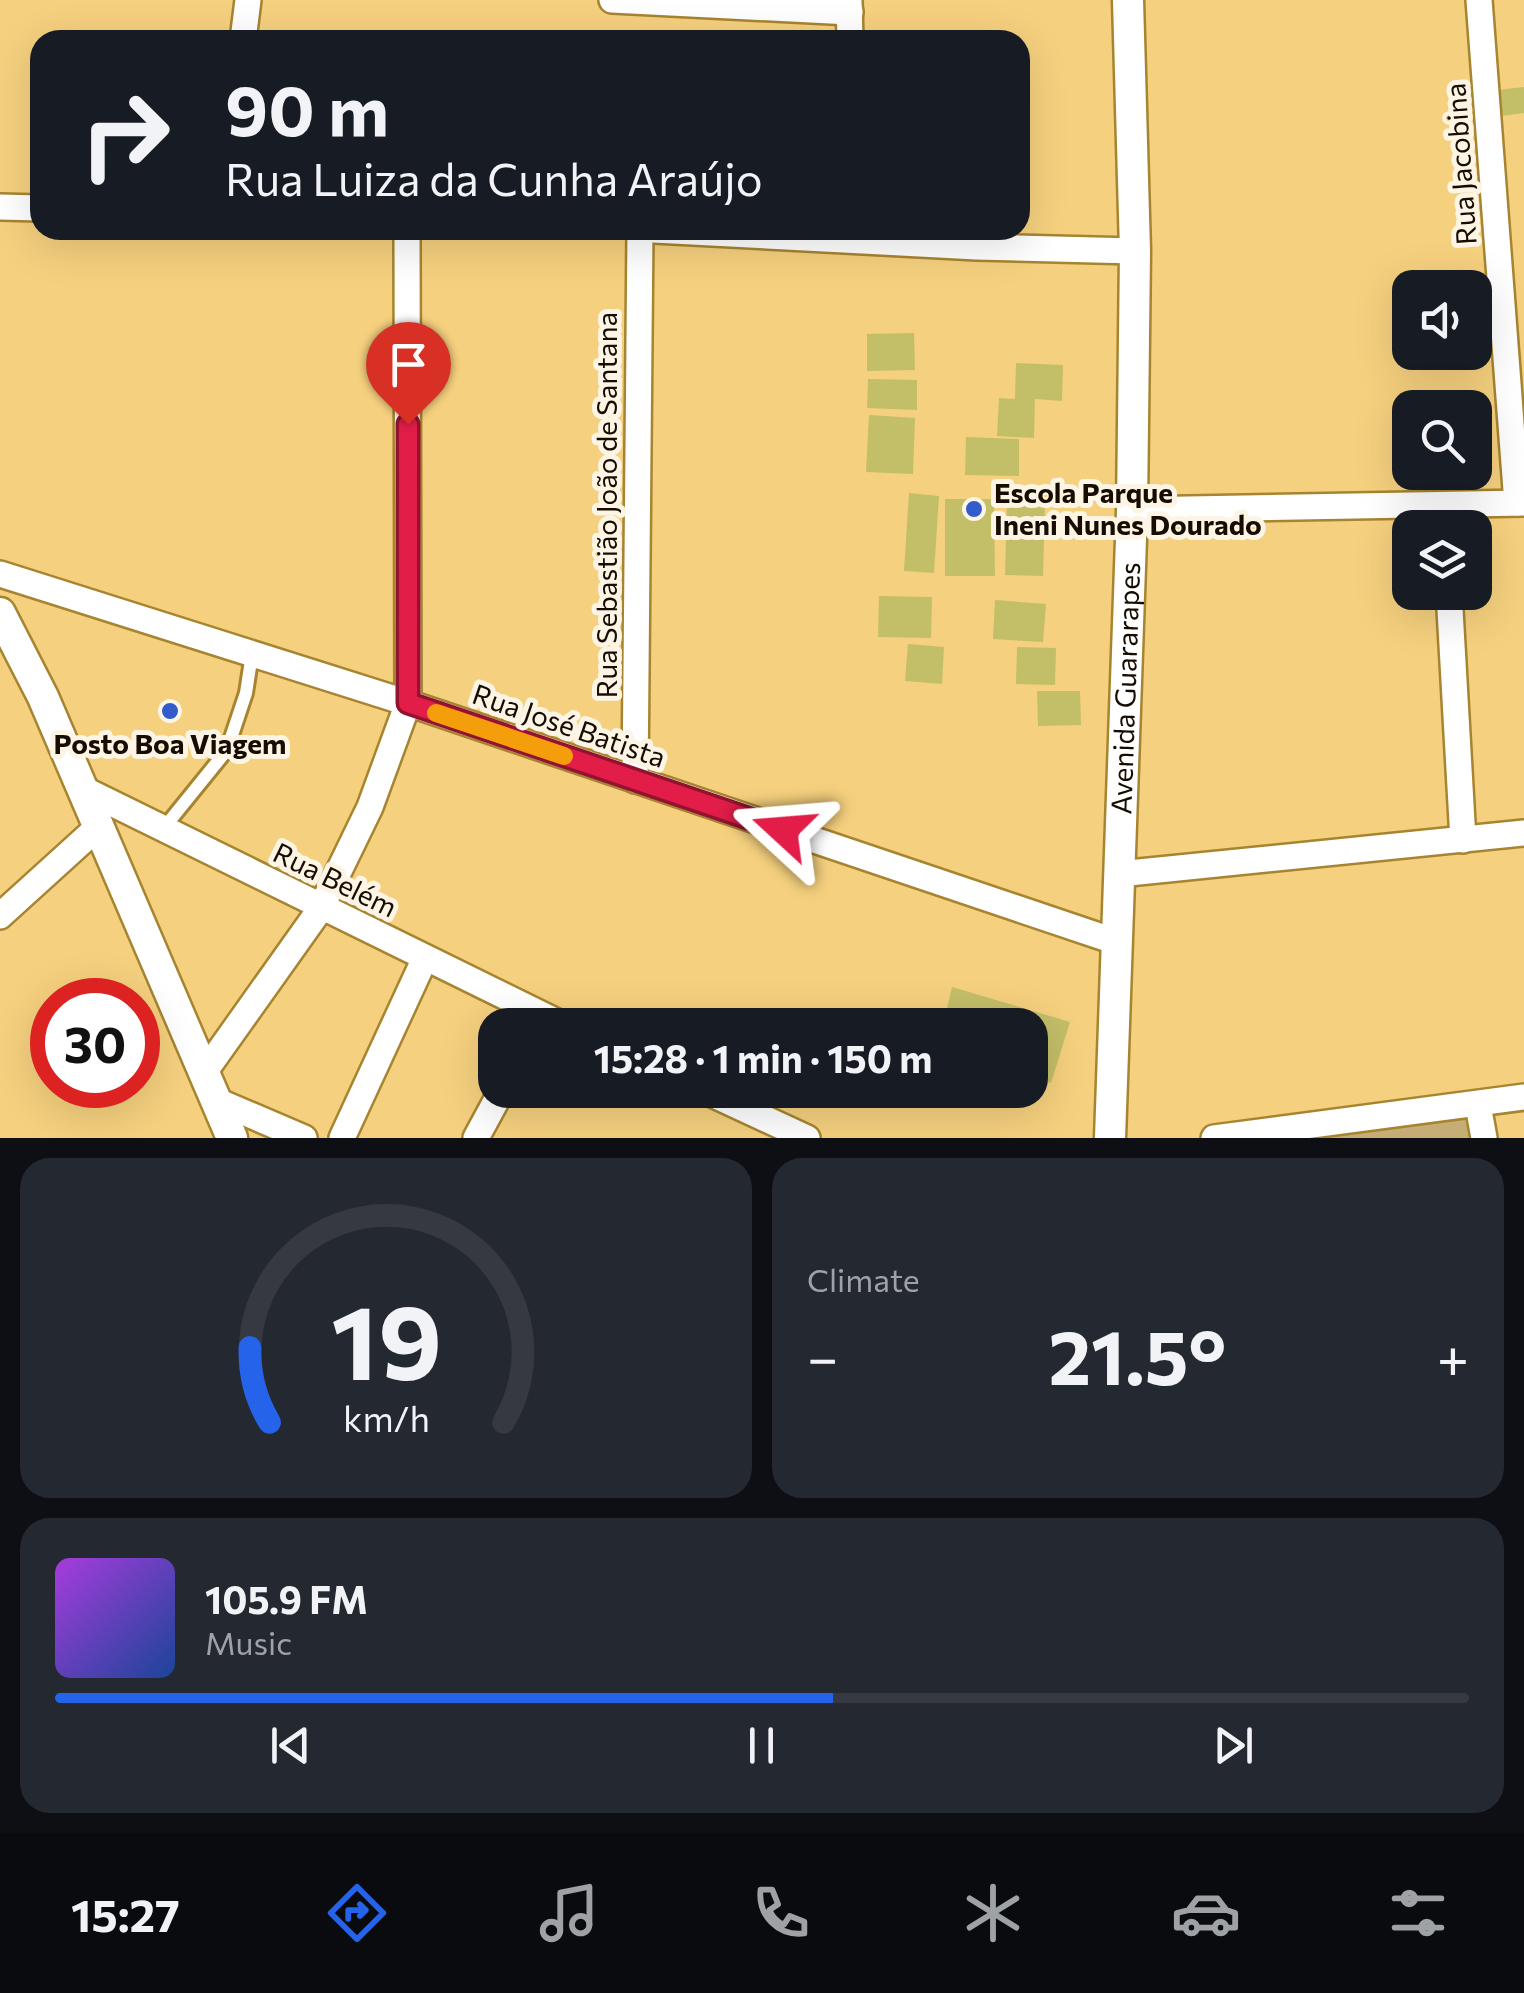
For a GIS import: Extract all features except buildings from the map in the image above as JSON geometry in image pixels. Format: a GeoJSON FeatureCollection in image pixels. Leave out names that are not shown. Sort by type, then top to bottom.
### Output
{"type":"FeatureCollection","features":[{"type":"Feature","properties":{"kind":"street"},"geometry":{"type":"LineString","coordinates":[[245,30],[248,0]]}},
{"type":"Feature","properties":{"kind":"street"},"geometry":{"type":"LineString","coordinates":[[612,0],[849,6]]}},
{"type":"Feature","properties":{"kind":"street","name":"Avenida Guararapes"},"geometry":{"type":"LineString","coordinates":[[1110,1138],[1132,510],[1136,251],[1128,0]]}},
{"type":"Feature","properties":{"kind":"street","name":"Rua Jacobina"},"geometry":{"type":"LineString","coordinates":[[1479,0],[1520,503]]}},
{"type":"Feature","properties":{"kind":"street"},"geometry":{"type":"LineString","coordinates":[[0,207],[30,208]]}},
{"type":"Feature","properties":{"kind":"street"},"geometry":{"type":"LineString","coordinates":[[209,1087],[321,908],[370,808],[408,703],[407,240]]}},
{"type":"Feature","properties":{"kind":"street","name":"Rua Sebastião João de Santana"},"geometry":{"type":"LineString","coordinates":[[635,780],[640,240]]}},
{"type":"Feature","properties":{"kind":"street"},"geometry":{"type":"LineString","coordinates":[[937,240],[1136,251]]}},
{"type":"Feature","properties":{"kind":"street"},"geometry":{"type":"LineString","coordinates":[[1480,510],[1520,503]]}},
{"type":"Feature","properties":{"kind":"street"},"geometry":{"type":"LineString","coordinates":[[1132,510],[1392,515]]}},
{"type":"Feature","properties":{"kind":"street","name":"Rua José Batista"},"geometry":{"type":"LineString","coordinates":[[0,574],[408,703],[1116,942]]}},
{"type":"Feature","properties":{"kind":"street"},"geometry":{"type":"LineString","coordinates":[[1450,610],[1464,840]]}},
{"type":"Feature","properties":{"kind":"street"},"geometry":{"type":"LineString","coordinates":[[0,613],[43,697],[232,1138]]}},
{"type":"Feature","properties":{"kind":"street","name":"Rua Belém"},"geometry":{"type":"LineString","coordinates":[[81,788],[521,1008]]}},
{"type":"Feature","properties":{"kind":"street"},"geometry":{"type":"LineString","coordinates":[[0,916],[98,827]]}},
{"type":"Feature","properties":{"kind":"street"},"geometry":{"type":"LineString","coordinates":[[1119,874],[1524,833]]}},
{"type":"Feature","properties":{"kind":"street"},"geometry":{"type":"LineString","coordinates":[[342,1138],[424,958]]}},
{"type":"Feature","properties":{"kind":"street"},"geometry":{"type":"LineString","coordinates":[[209,1087],[304,1138]]}},
{"type":"Feature","properties":{"kind":"street"},"geometry":{"type":"LineString","coordinates":[[1214,1138],[1283,1134],[1524,1096]]}},
{"type":"Feature","properties":{"kind":"street"},"geometry":{"type":"LineString","coordinates":[[1478,1105],[1484,1138]]}},
{"type":"Feature","properties":{"kind":"street"},"geometry":{"type":"LineString","coordinates":[[476,1138],[492,1108]]}},
{"type":"Feature","properties":{"kind":"street"},"geometry":{"type":"LineString","coordinates":[[742,1108],[806,1138]]}},
{"type":"Feature","properties":{"kind":"lane"},"geometry":{"type":"LineString","coordinates":[[162,829],[227,750],[246,693],[252,654]]}},
{"type":"Feature","properties":{"kind":"shaded area"},"geometry":{"type":"Polygon","coordinates":[[[1473,1110],[1477,1138],[1288,1138],[1473,1110]]]}},
{"type":"Feature","properties":{"kind":"slow traffic"},"geometry":{"type":"LineString","coordinates":[[436,713],[564,756]]}},
{"type":"Feature","properties":{"kind":"place","name":"Escola Parque Ineni Nunes Dourado"},"geometry":{"type":"Point","coordinates":[974,509]}},
{"type":"Feature","properties":{"kind":"place","name":"Posto Boa Viagem"},"geometry":{"type":"Point","coordinates":[170,711]}},
{"type":"Feature","properties":{"kind":"route"},"geometry":{"type":"LineString","coordinates":[[408,424],[408,703],[783,830]]}}]}
